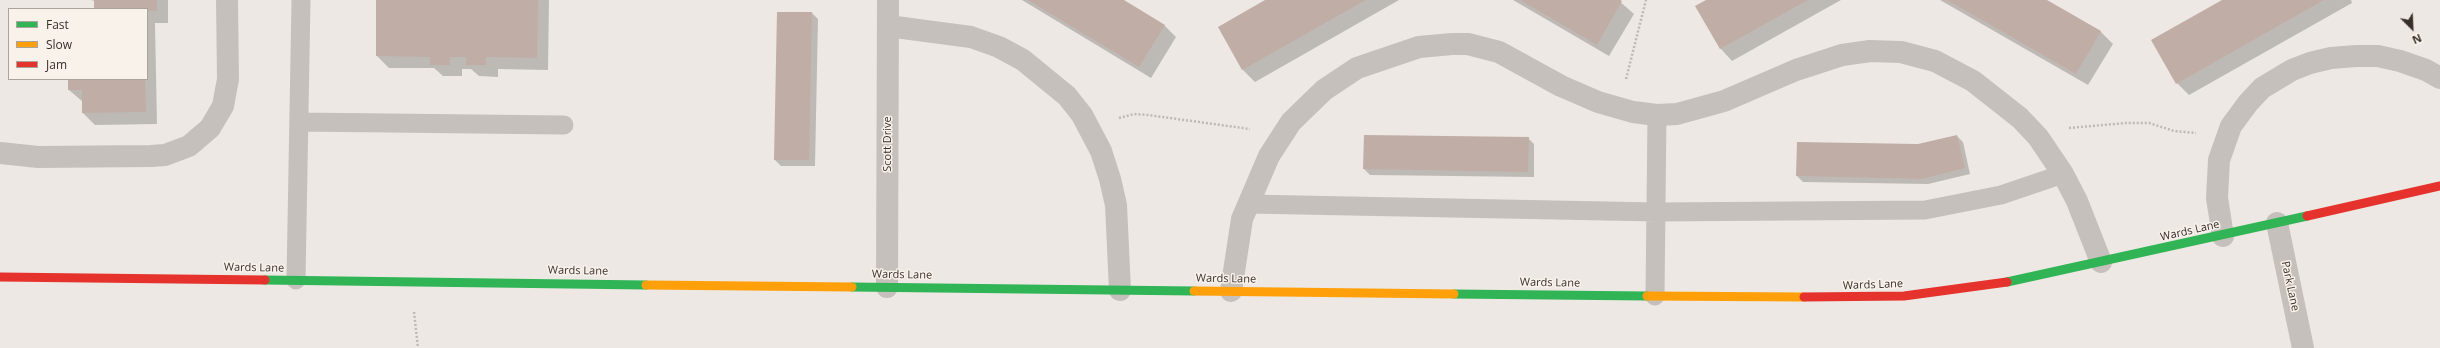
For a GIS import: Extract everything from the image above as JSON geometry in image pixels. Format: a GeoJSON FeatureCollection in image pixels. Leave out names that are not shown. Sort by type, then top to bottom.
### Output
{"type":"FeatureCollection","features":[{"type":"Feature","properties":{"kind":"street"},"geometry":{"type":"LineString","coordinates":[[0,153],[38,157],[151,156],[164,155],[189,146],[210,128],[223,106],[228,79],[227,0]]}},
{"type":"Feature","properties":{"kind":"street","name":"Scott Drive"},"geometry":{"type":"LineString","coordinates":[[887,287],[888,0]]}},
{"type":"Feature","properties":{"kind":"street"},"geometry":{"type":"LineString","coordinates":[[888,26],[971,37],[999,47],[1023,60],[1051,81],[1082,115],[1101,151],[1116,205],[1120,290]]}},
{"type":"Feature","properties":{"kind":"street"},"geometry":{"type":"LineString","coordinates":[[1231,291],[1242,219],[1269,156],[1282,134],[1306,106],[1324,90],[1357,68],[1387,56],[1435,44],[1468,44],[1499,52],[1561,86],[1619,109],[1657,115],[1678,114],[1724,101],[1796,70],[1842,55],[1870,51],[1901,52],[1935,61],[1973,81],[2020,118],[2038,137],[2063,174],[2077,201],[2101,262]]}},
{"type":"Feature","properties":{"kind":"street"},"geometry":{"type":"LineString","coordinates":[[2223,236],[2217,180],[2219,160],[2228,132],[2239,114],[2262,88],[2292,70],[2331,58],[2378,56],[2400,60],[2426,70],[2440,78]]}},
{"type":"Feature","properties":{"kind":"street","name":"Wards Lane"},"geometry":{"type":"LineString","coordinates":[[0,277],[1825,298],[1904,296],[1978,287],[2101,262],[2223,236],[2440,186]]}},
{"type":"Feature","properties":{"kind":"street","name":"Park Lane"},"geometry":{"type":"LineString","coordinates":[[2278,223],[2303,348]]}},
{"type":"Feature","properties":{"kind":"lane"},"geometry":{"type":"LineString","coordinates":[[296,280],[301,0]]}},
{"type":"Feature","properties":{"kind":"lane"},"geometry":{"type":"LineString","coordinates":[[1655,296],[1657,115]]}},
{"type":"Feature","properties":{"kind":"lane"},"geometry":{"type":"LineString","coordinates":[[299,122],[564,125]]}},
{"type":"Feature","properties":{"kind":"lane"},"geometry":{"type":"LineString","coordinates":[[1248,204],[1657,212],[1925,210],[2000,195],[2063,174]]}},
{"type":"Feature","properties":{"kind":"path"},"geometry":{"type":"LineString","coordinates":[[1619,109],[1646,0]]}},
{"type":"Feature","properties":{"kind":"path"},"geometry":{"type":"LineString","coordinates":[[1091,132],[1114,119],[1134,114],[1226,124],[1282,134]]}},
{"type":"Feature","properties":{"kind":"path"},"geometry":{"type":"LineString","coordinates":[[2038,137],[2058,129],[2126,123],[2154,124],[2174,131],[2191,133],[2228,132]]}},
{"type":"Feature","properties":{"kind":"building"},"geometry":{"type":"Polygon","coordinates":[[[94,0],[157,0],[157,11],[148,11],[148,8],[94,8],[94,0]]]}},
{"type":"Feature","properties":{"kind":"building"},"geometry":{"type":"Polygon","coordinates":[[[376,0],[538,0],[537,58],[486,57],[486,65],[466,65],[466,57],[450,57],[450,65],[430,65],[430,57],[376,56],[376,0]]]}},
{"type":"Feature","properties":{"kind":"building"},"geometry":{"type":"Polygon","coordinates":[[[1028,0],[1124,0],[1165,25],[1139,67],[1028,0]]]}},
{"type":"Feature","properties":{"kind":"building"},"geometry":{"type":"Polygon","coordinates":[[[1265,0],[1366,0],[1242,70],[1218,27],[1265,0]]]}},
{"type":"Feature","properties":{"kind":"building"},"geometry":{"type":"Polygon","coordinates":[[[1520,0],[1620,0],[1622,1],[1597,45],[1520,0]]]}},
{"type":"Feature","properties":{"kind":"building"},"geometry":{"type":"Polygon","coordinates":[[[1706,0],[1808,0],[1720,49],[1695,6],[1706,0]]]}},
{"type":"Feature","properties":{"kind":"building"},"geometry":{"type":"Polygon","coordinates":[[[1947,0],[2047,0],[2101,31],[2076,74],[1947,0]]]}},
{"type":"Feature","properties":{"kind":"building"},"geometry":{"type":"Polygon","coordinates":[[[2222,0],[2324,0],[2176,84],[2151,40],[2222,0]]]}},
{"type":"Feature","properties":{"kind":"building"},"geometry":{"type":"Polygon","coordinates":[[[777,12],[812,12],[809,160],[774,160],[777,12]]]}},
{"type":"Feature","properties":{"kind":"building"},"geometry":{"type":"Polygon","coordinates":[[[68,80],[145,80],[146,112],[82,113],[82,90],[68,90],[68,80]]]}},
{"type":"Feature","properties":{"kind":"building"},"geometry":{"type":"Polygon","coordinates":[[[1364,135],[1529,137],[1528,172],[1363,169],[1364,135]]]}},
{"type":"Feature","properties":{"kind":"building"},"geometry":{"type":"Polygon","coordinates":[[[1957,135],[1965,168],[1922,179],[1796,176],[1797,142],[1918,144],[1957,135]]]}},
{"type":"Feature","properties":{"kind":"traffic: fast"},"geometry":{"type":"LineString","coordinates":[[2007,282],[2307,216]]}},
{"type":"Feature","properties":{"kind":"traffic: fast"},"geometry":{"type":"LineString","coordinates":[[265,280],[646,285]]}},
{"type":"Feature","properties":{"kind":"traffic: fast"},"geometry":{"type":"LineString","coordinates":[[852,287],[1194,291]]}},
{"type":"Feature","properties":{"kind":"traffic: fast"},"geometry":{"type":"LineString","coordinates":[[1454,294],[1647,296]]}},
{"type":"Feature","properties":{"kind":"traffic: slow"},"geometry":{"type":"LineString","coordinates":[[646,285],[852,287]]}},
{"type":"Feature","properties":{"kind":"traffic: slow"},"geometry":{"type":"LineString","coordinates":[[1194,291],[1454,294]]}},
{"type":"Feature","properties":{"kind":"traffic: slow"},"geometry":{"type":"LineString","coordinates":[[1647,296],[1804,297]]}},
{"type":"Feature","properties":{"kind":"traffic: jam"},"geometry":{"type":"LineString","coordinates":[[2307,216],[2440,186]]}},
{"type":"Feature","properties":{"kind":"traffic: jam"},"geometry":{"type":"LineString","coordinates":[[0,277],[265,280]]}},
{"type":"Feature","properties":{"kind":"traffic: jam"},"geometry":{"type":"LineString","coordinates":[[1804,297],[1904,296],[2007,282]]}}]}
